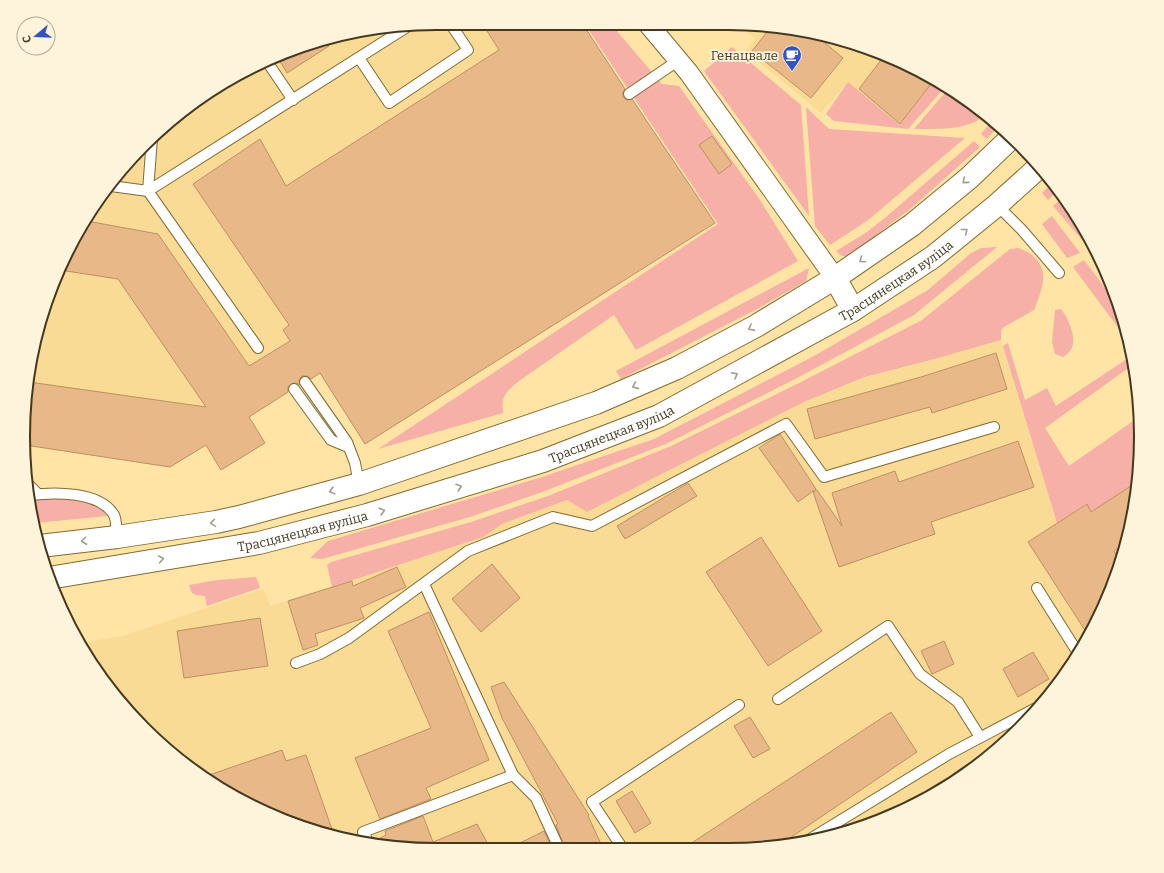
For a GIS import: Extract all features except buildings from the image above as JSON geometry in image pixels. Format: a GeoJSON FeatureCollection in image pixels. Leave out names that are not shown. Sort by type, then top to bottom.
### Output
{"type":"FeatureCollection","features":[{"type":"Feature","properties":{"kind":"main road"},"geometry":{"type":"LineString","coordinates":[[45,545],[117,537],[216,522],[239,517],[359,484],[596,403],[677,368],[756,326],[834,278],[912,225],[968,178],[1007,142]]}},
{"type":"Feature","properties":{"kind":"main road","name":"Трасцянецкая вуліца"},"geometry":{"type":"LineString","coordinates":[[56,577],[259,543],[367,515],[543,461],[659,416],[853,310],[934,257],[997,205],[1035,171]]}},
{"type":"Feature","properties":{"kind":"main road"},"geometry":{"type":"LineString","coordinates":[[834,278],[853,310]]}},
{"type":"Feature","properties":{"kind":"main road"},"geometry":{"type":"LineString","coordinates":[[117,537],[122,566]]}},
{"type":"Feature","properties":{"kind":"street"},"geometry":{"type":"LineString","coordinates":[[653,30],[689,73],[834,278]]}},
{"type":"Feature","properties":{"kind":"lane"},"geometry":{"type":"LineString","coordinates":[[359,58],[389,103],[468,50],[455,30]]}},
{"type":"Feature","properties":{"kind":"lane"},"geometry":{"type":"LineString","coordinates":[[116,187],[148,191],[400,32]]}},
{"type":"Feature","properties":{"kind":"lane"},"geometry":{"type":"LineString","coordinates":[[629,94],[679,60]]}},
{"type":"Feature","properties":{"kind":"lane"},"geometry":{"type":"LineString","coordinates":[[270,66],[293,100]]}},
{"type":"Feature","properties":{"kind":"lane"},"geometry":{"type":"LineString","coordinates":[[151,147],[148,191],[258,348]]}},
{"type":"Feature","properties":{"kind":"lane"},"geometry":{"type":"LineString","coordinates":[[997,205],[1022,230],[1060,273]]}},
{"type":"Feature","properties":{"kind":"lane"},"geometry":{"type":"LineString","coordinates":[[305,382],[347,442],[355,462],[359,484]]}},
{"type":"Feature","properties":{"kind":"lane"},"geometry":{"type":"LineString","coordinates":[[294,389],[331,440],[348,447]]}},
{"type":"Feature","properties":{"kind":"lane"},"geometry":{"type":"LineString","coordinates":[[296,663],[320,654],[349,638],[468,551],[553,517],[592,526],[786,424],[824,477],[994,427]]}},
{"type":"Feature","properties":{"kind":"lane"},"geometry":{"type":"LineString","coordinates":[[34,494],[59,492],[78,495],[103,504],[114,516],[117,537]]}},
{"type":"Feature","properties":{"kind":"lane"},"geometry":{"type":"LineString","coordinates":[[424,584],[512,775],[536,798],[557,843]]}},
{"type":"Feature","properties":{"kind":"lane"},"geometry":{"type":"LineString","coordinates":[[1037,588],[1075,648]]}},
{"type":"Feature","properties":{"kind":"lane"},"geometry":{"type":"LineString","coordinates":[[778,699],[888,626],[920,674],[958,702],[980,737]]}},
{"type":"Feature","properties":{"kind":"lane"},"geometry":{"type":"LineString","coordinates":[[619,843],[592,802],[739,705]]}},
{"type":"Feature","properties":{"kind":"lane"},"geometry":{"type":"LineString","coordinates":[[822,831],[942,758],[1024,714]]}},
{"type":"Feature","properties":{"kind":"lane"},"geometry":{"type":"LineString","coordinates":[[366,837],[364,832],[512,775]]}},
{"type":"Feature","properties":{"kind":"shaded area"},"geometry":{"type":"Polygon","coordinates":[[[587,30],[715,223],[365,444],[318,371],[305,382],[249,417],[265,443],[221,470],[205,445],[170,467],[30,446],[33,383],[44,331],[61,281],[84,233],[114,189],[149,149],[189,114],[233,84],[281,61],[331,44],[383,33],[410,31],[587,30]]]}},
{"type":"Feature","properties":{"kind":"shaded area"},"geometry":{"type":"Polygon","coordinates":[[[589,30],[616,30],[662,84],[679,86],[760,200],[798,261],[636,350],[614,315],[511,388],[505,394],[503,413],[378,449],[718,224],[589,30]]]}},
{"type":"Feature","properties":{"kind":"shaded area"},"geometry":{"type":"Polygon","coordinates":[[[746,31],[781,33],[833,44],[883,61],[931,84],[900,125],[848,82],[821,113],[745,51],[755,39],[746,31]]]}},
{"type":"Feature","properties":{"kind":"shaded area"},"geometry":{"type":"Polygon","coordinates":[[[732,47],[801,105],[809,216],[704,71],[732,47]]]}},
{"type":"Feature","properties":{"kind":"shaded area"},"geometry":{"type":"Polygon","coordinates":[[[848,82],[900,125],[931,84],[941,91],[908,129],[834,121],[826,114],[848,82]]]}},
{"type":"Feature","properties":{"kind":"shaded area"},"geometry":{"type":"Polygon","coordinates":[[[944,93],[981,119],[971,124],[952,128],[914,129],[944,93]]]}},
{"type":"Feature","properties":{"kind":"shaded area"},"geometry":{"type":"Polygon","coordinates":[[[806,107],[829,129],[965,138],[867,221],[830,245],[815,226],[806,107]]]}},
{"type":"Feature","properties":{"kind":"shaded area"},"geometry":{"type":"Polygon","coordinates":[[[989,125],[995,130],[987,139],[981,134],[989,125]]]}},
{"type":"Feature","properties":{"kind":"shaded area"},"geometry":{"type":"Polygon","coordinates":[[[974,141],[980,147],[909,210],[847,257],[840,255],[836,251],[867,232],[886,217],[974,141]]]}},
{"type":"Feature","properties":{"kind":"shaded area"},"geometry":{"type":"Polygon","coordinates":[[[1048,187],[1054,195],[1048,200],[1042,193],[1048,187]]]}},
{"type":"Feature","properties":{"kind":"shaded area"},"geometry":{"type":"Polygon","coordinates":[[[1058,201],[1080,233],[1085,244],[1053,206],[1058,201]]]}},
{"type":"Feature","properties":{"kind":"shaded area"},"geometry":{"type":"Polygon","coordinates":[[[1052,216],[1080,253],[1067,258],[1042,224],[1052,216]]]}},
{"type":"Feature","properties":{"kind":"shaded area"},"geometry":{"type":"Polygon","coordinates":[[[997,247],[914,315],[797,378],[668,443],[545,491],[470,517],[322,559],[310,558],[328,541],[539,478],[654,439],[814,356],[928,290],[971,253],[981,248],[997,247]]]}},
{"type":"Feature","properties":{"kind":"shaded area"},"geometry":{"type":"Polygon","coordinates":[[[1018,248],[1030,253],[1038,262],[1042,269],[1043,275],[1042,289],[1034,310],[1004,327],[1001,330],[1001,340],[865,377],[804,402],[587,512],[567,500],[502,524],[483,537],[332,587],[327,565],[331,562],[471,522],[548,496],[671,446],[799,383],[922,320],[1010,249],[1018,248]]]}},
{"type":"Feature","properties":{"kind":"shaded area"},"geometry":{"type":"Polygon","coordinates":[[[1084,260],[1106,289],[1119,329],[1073,267],[1084,260]]]}},
{"type":"Feature","properties":{"kind":"shaded area"},"geometry":{"type":"Polygon","coordinates":[[[809,268],[806,281],[759,308],[621,379],[616,371],[809,268]]]}},
{"type":"Feature","properties":{"kind":"shaded area"},"geometry":{"type":"Polygon","coordinates":[[[1061,309],[1067,318],[1073,335],[1070,351],[1063,357],[1055,354],[1052,342],[1055,310],[1061,309]]]}},
{"type":"Feature","properties":{"kind":"shaded area"},"geometry":{"type":"Polygon","coordinates":[[[1001,340],[1057,523],[1087,504],[1091,511],[1131,486],[1131,490],[1120,542],[1103,592],[1080,640],[1050,684],[1033,705],[996,742],[975,759],[931,789],[883,812],[858,821],[833,829],[781,840],[728,843],[436,843],[383,840],[331,829],[281,812],[257,801],[233,789],[189,759],[168,742],[131,705],[114,684],[86,642],[123,636],[263,589],[271,606],[483,537],[502,524],[567,500],[587,512],[804,402],[865,378],[1001,340]]]}},
{"type":"Feature","properties":{"kind":"shaded area"},"geometry":{"type":"Polygon","coordinates":[[[1008,343],[1025,400],[1047,388],[1056,406],[1126,359],[1129,371],[1127,369],[1045,428],[1069,466],[1133,421],[1131,486],[1091,512],[1086,504],[1057,523],[1003,346],[1008,343]]]}},
{"type":"Feature","properties":{"kind":"shaded area"},"geometry":{"type":"Polygon","coordinates":[[[53,497],[98,504],[107,516],[40,523],[35,499],[53,497]]]}},
{"type":"Feature","properties":{"kind":"shaded area"},"geometry":{"type":"Polygon","coordinates":[[[256,577],[260,588],[207,606],[205,596],[192,593],[189,585],[218,580],[256,577]]]}},
{"type":"Feature","properties":{"kind":"place","name":"Генацвале"},"geometry":{"type":"Point","coordinates":[792,72]}}]}
